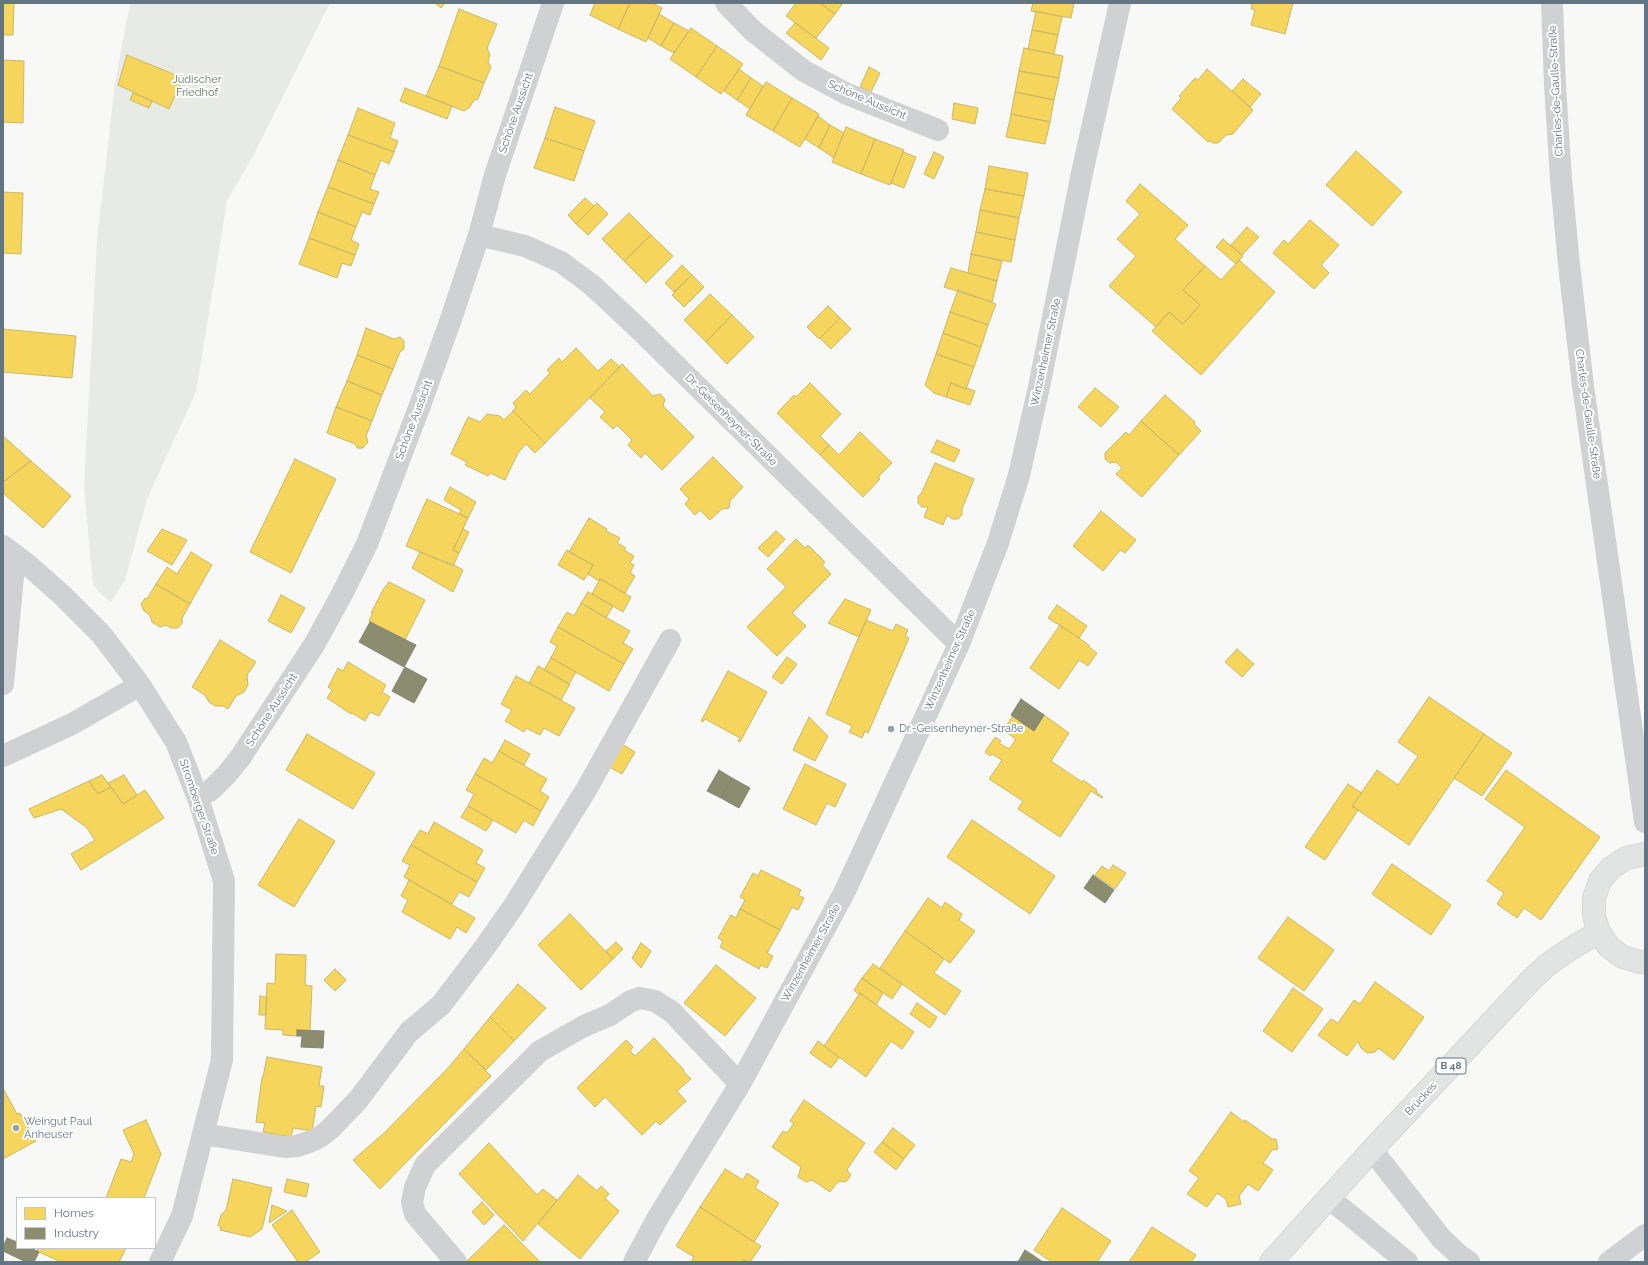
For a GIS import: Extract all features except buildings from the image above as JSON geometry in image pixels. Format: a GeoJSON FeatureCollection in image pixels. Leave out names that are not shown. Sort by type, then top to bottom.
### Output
{"type":"FeatureCollection","features":[{"type":"Feature","properties":{"kind":"main road"},"geometry":{"type":"LineString","coordinates":[[1645,854],[1626,858],[1611,868],[1600,881],[1594,898],[1594,916],[1599,932],[1609,947],[1623,957],[1645,962]]}},
{"type":"Feature","properties":{"kind":"main road","name":"Brückes"},"geometry":{"type":"LineString","coordinates":[[1271,1262],[1372,1150],[1530,981],[1546,966],[1567,951],[1599,932]]}},
{"type":"Feature","properties":{"kind":"street","name":"Schöne Aussicht"},"geometry":{"type":"LineString","coordinates":[[198,798],[211,790],[240,758],[314,646],[367,544],[451,319],[479,235],[495,175],[553,3]]}},
{"type":"Feature","properties":{"kind":"street","name":"Schöne Aussicht"},"geometry":{"type":"LineString","coordinates":[[726,3],[753,30],[804,71],[847,94],[938,130]]}},
{"type":"Feature","properties":{"kind":"street","name":"Winzenheimer Straße"},"geometry":{"type":"LineString","coordinates":[[634,1262],[657,1219],[740,1084],[844,893],[959,644],[998,543],[1019,474],[1039,387],[1082,173],[1120,3]]}},
{"type":"Feature","properties":{"kind":"street","name":"Charles-de-Gaulle-Straße"},"geometry":{"type":"LineString","coordinates":[[1552,3],[1561,179],[1569,265],[1583,386],[1645,822]]}},
{"type":"Feature","properties":{"kind":"street","name":"Dr.-Geisenheyner-Straße"},"geometry":{"type":"LineString","coordinates":[[479,235],[525,246],[561,262],[592,285],[641,331],[959,644]]}},
{"type":"Feature","properties":{"kind":"street","name":"Stromberger Straße"},"geometry":{"type":"LineString","coordinates":[[9,551],[62,595],[101,634],[140,685],[176,742],[198,798],[224,881],[222,1060],[182,1216],[160,1262]]}},
{"type":"Feature","properties":{"kind":"street"},"geometry":{"type":"LineString","coordinates":[[3,684],[9,551]]}},
{"type":"Feature","properties":{"kind":"street"},"geometry":{"type":"LineString","coordinates":[[203,1134],[284,1147],[297,1146],[309,1142],[330,1129],[358,1100],[410,1032],[442,1005],[515,904],[586,790],[670,640]]}},
{"type":"Feature","properties":{"kind":"street"},"geometry":{"type":"LineString","coordinates":[[4,751],[72,724],[140,685]]}},
{"type":"Feature","properties":{"kind":"street"},"geometry":{"type":"LineString","coordinates":[[456,1262],[415,1214],[412,1202],[415,1187],[426,1165],[540,1051],[584,1026],[610,1015],[631,1001],[640,998],[655,1001],[672,1012],[740,1084]]}},
{"type":"Feature","properties":{"kind":"street"},"geometry":{"type":"LineString","coordinates":[[1372,1150],[1441,1238],[1459,1255],[1470,1262]]}},
{"type":"Feature","properties":{"kind":"street"},"geometry":{"type":"LineString","coordinates":[[1329,1198],[1407,1262]]}},
{"type":"Feature","properties":{"kind":"street"},"geometry":{"type":"LineString","coordinates":[[1609,1262],[1645,1234]]}},
{"type":"Feature","properties":{"kind":"green space","name":"Jüdischer Friedhof"},"geometry":{"type":"Polygon","coordinates":[[[130,3],[330,3],[253,156],[227,201],[196,392],[147,499],[125,580],[111,602],[93,585],[84,487],[97,241],[115,83],[130,3]]]}},
{"type":"Feature","properties":{"kind":"place","name":"Dr.-Geisenheyner-Straße"},"geometry":{"type":"Point","coordinates":[891,729]}},
{"type":"Feature","properties":{"kind":"place","name":"Weingut Paul Anheuser"},"geometry":{"type":"Point","coordinates":[16,1128]}}]}
